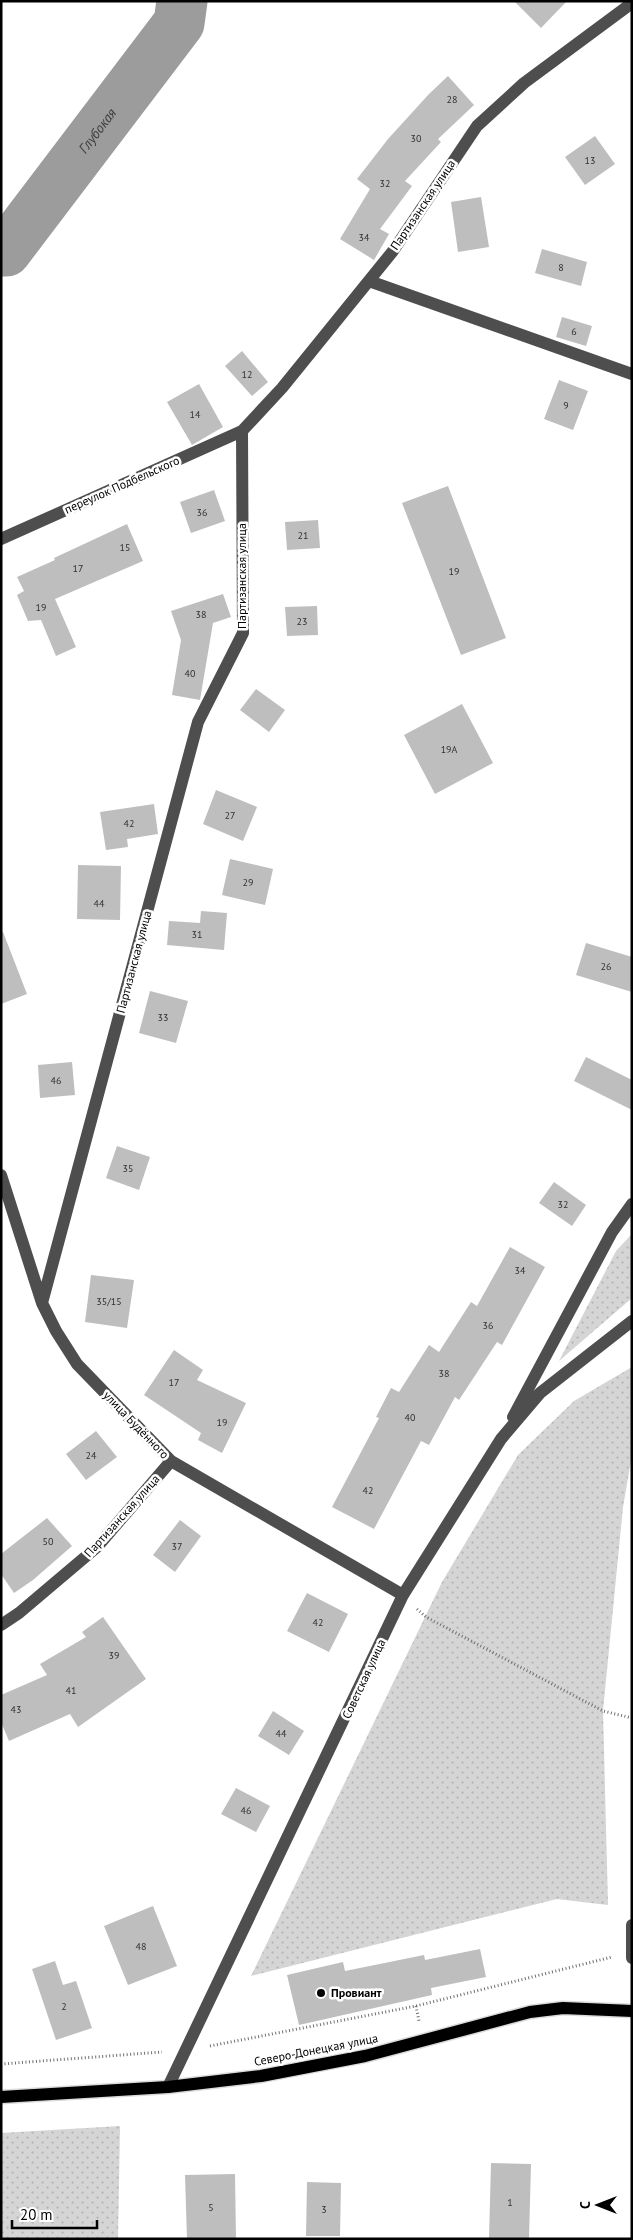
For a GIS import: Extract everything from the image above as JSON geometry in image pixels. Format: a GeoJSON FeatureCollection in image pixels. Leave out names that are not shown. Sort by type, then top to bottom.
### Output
{"type":"FeatureCollection","features":[{"type":"Feature","properties":{"kind":"main road","name":"Северо-Донецкая улица"},"geometry":{"type":"LineString","coordinates":[[1,2097],[168,2087],[261,2076],[365,2056],[530,2012],[563,2008],[632,2011]]}},
{"type":"Feature","properties":{"kind":"street","name":"Партизанская улица"},"geometry":{"type":"LineString","coordinates":[[42,1304],[198,722],[243,633],[242,431],[282,388],[393,251],[477,126],[524,83],[632,3]]}},
{"type":"Feature","properties":{"kind":"street"},"geometry":{"type":"LineString","coordinates":[[369,281],[632,374]]}},
{"type":"Feature","properties":{"kind":"street","name":"переулок Подбельского"},"geometry":{"type":"LineString","coordinates":[[1,539],[242,431]]}},
{"type":"Feature","properties":{"kind":"street","name":"улица Будённого"},"geometry":{"type":"LineString","coordinates":[[1,1175],[42,1304],[56,1331],[77,1364],[171,1461],[404,1595]]}},
{"type":"Feature","properties":{"kind":"street"},"geometry":{"type":"LineString","coordinates":[[501,1439],[612,1232],[632,1204]]}},
{"type":"Feature","properties":{"kind":"street","name":"Советская улица"},"geometry":{"type":"LineString","coordinates":[[168,2087],[404,1595],[501,1439],[540,1393],[632,1321]]}},
{"type":"Feature","properties":{"kind":"street","name":"Партизанская улица"},"geometry":{"type":"LineString","coordinates":[[1,1625],[19,1613],[97,1547],[171,1461]]}},
{"type":"Feature","properties":{"kind":"street"},"geometry":{"type":"LineString","coordinates":[[631,1955],[632,1925]]}},
{"type":"Feature","properties":{"kind":"path"},"geometry":{"type":"LineString","coordinates":[[404,1595],[426,1617],[603,1711],[632,1718]]}},
{"type":"Feature","properties":{"kind":"path"},"geometry":{"type":"LineString","coordinates":[[1,2064],[187,2050],[416,2006],[631,1955]]}},
{"type":"Feature","properties":{"kind":"shaded area"},"geometry":{"type":"Polygon","coordinates":[[[632,1234],[632,1298],[559,1361],[616,1251],[632,1234]]]}},
{"type":"Feature","properties":{"kind":"shaded area"},"geometry":{"type":"Polygon","coordinates":[[[632,1367],[632,1455],[623,1507],[603,1711],[608,1905],[557,1899],[251,1976],[442,1582],[518,1455],[574,1401],[632,1367]]]}},
{"type":"Feature","properties":{"kind":"shaded area"},"geometry":{"type":"Polygon","coordinates":[[[120,2126],[118,2239],[1,2239],[1,2133],[120,2126]]]}},
{"type":"Feature","properties":{"kind":"building"},"geometry":{"type":"Polygon","coordinates":[[[514,1],[567,1],[541,28],[514,1]]]}},
{"type":"Feature","properties":{"kind":"building"},"geometry":{"type":"Polygon","coordinates":[[[448,76],[474,105],[438,139],[441,142],[405,181],[412,186],[380,229],[389,234],[374,260],[340,239],[370,189],[357,179],[388,139],[448,76]]]}},
{"type":"Feature","properties":{"kind":"building"},"geometry":{"type":"Polygon","coordinates":[[[595,136],[615,164],[585,185],[565,157],[595,136]]]}},
{"type":"Feature","properties":{"kind":"building"},"geometry":{"type":"Polygon","coordinates":[[[481,197],[489,247],[458,252],[451,202],[481,197]]]}},
{"type":"Feature","properties":{"kind":"building"},"geometry":{"type":"Polygon","coordinates":[[[542,249],[587,262],[581,286],[535,273],[542,249]]]}},
{"type":"Feature","properties":{"kind":"building"},"geometry":{"type":"Polygon","coordinates":[[[562,317],[592,326],[586,346],[556,337],[562,317]]]}},
{"type":"Feature","properties":{"kind":"building"},"geometry":{"type":"Polygon","coordinates":[[[242,351],[268,382],[252,396],[225,366],[242,351]]]}},
{"type":"Feature","properties":{"kind":"building"},"geometry":{"type":"Polygon","coordinates":[[[559,380],[588,391],[573,430],[544,419],[559,380]]]}},
{"type":"Feature","properties":{"kind":"building"},"geometry":{"type":"Polygon","coordinates":[[[199,384],[223,427],[192,445],[167,402],[199,384]]]}},
{"type":"Feature","properties":{"kind":"building"},"geometry":{"type":"Polygon","coordinates":[[[448,486],[506,638],[461,655],[402,503],[448,486]]]}},
{"type":"Feature","properties":{"kind":"building"},"geometry":{"type":"Polygon","coordinates":[[[214,490],[225,521],[191,533],[180,502],[214,490]]]}},
{"type":"Feature","properties":{"kind":"building"},"geometry":{"type":"Polygon","coordinates":[[[318,520],[320,548],[287,550],[285,522],[318,520]]]}},
{"type":"Feature","properties":{"kind":"building"},"geometry":{"type":"Polygon","coordinates":[[[127,524],[143,561],[55,599],[76,647],[56,656],[41,620],[28,621],[17,595],[24,591],[17,577],[127,524]]]}},
{"type":"Feature","properties":{"kind":"building"},"geometry":{"type":"Polygon","coordinates":[[[223,594],[231,617],[213,623],[200,700],[172,695],[181,640],[171,611],[223,594]]]}},
{"type":"Feature","properties":{"kind":"building"},"geometry":{"type":"Polygon","coordinates":[[[317,606],[318,635],[287,636],[285,607],[317,606]]]}},
{"type":"Feature","properties":{"kind":"building"},"geometry":{"type":"Polygon","coordinates":[[[256,689],[285,710],[269,732],[240,710],[256,689]]]}},
{"type":"Feature","properties":{"kind":"building"},"geometry":{"type":"Polygon","coordinates":[[[462,704],[493,763],[435,794],[404,735],[462,704]]]}},
{"type":"Feature","properties":{"kind":"building"},"geometry":{"type":"Polygon","coordinates":[[[216,790],[257,807],[243,841],[203,824],[216,790]]]}},
{"type":"Feature","properties":{"kind":"building"},"geometry":{"type":"Polygon","coordinates":[[[154,804],[158,834],[127,839],[128,847],[106,850],[100,812],[154,804]]]}},
{"type":"Feature","properties":{"kind":"building"},"geometry":{"type":"Polygon","coordinates":[[[230,859],[273,869],[265,905],[222,895],[230,859]]]}},
{"type":"Feature","properties":{"kind":"building"},"geometry":{"type":"Polygon","coordinates":[[[78,865],[121,866],[120,920],[77,919],[78,865]]]}},
{"type":"Feature","properties":{"kind":"building"},"geometry":{"type":"Polygon","coordinates":[[[201,911],[227,913],[224,950],[167,945],[169,921],[200,923],[201,911]]]}},
{"type":"Feature","properties":{"kind":"building"},"geometry":{"type":"Polygon","coordinates":[[[1,932],[3,932],[27,994],[1,1004],[1,932]]]}},
{"type":"Feature","properties":{"kind":"building"},"geometry":{"type":"Polygon","coordinates":[[[586,943],[632,957],[632,992],[576,975],[586,943]]]}},
{"type":"Feature","properties":{"kind":"building"},"geometry":{"type":"Polygon","coordinates":[[[150,991],[188,1001],[176,1043],[139,1033],[150,991]]]}},
{"type":"Feature","properties":{"kind":"building"},"geometry":{"type":"Polygon","coordinates":[[[586,1057],[632,1080],[632,1110],[574,1081],[586,1057]]]}},
{"type":"Feature","properties":{"kind":"building"},"geometry":{"type":"Polygon","coordinates":[[[72,1062],[75,1095],[40,1098],[38,1065],[72,1062]]]}},
{"type":"Feature","properties":{"kind":"building"},"geometry":{"type":"Polygon","coordinates":[[[117,1146],[150,1157],[139,1190],[106,1178],[117,1146]]]}},
{"type":"Feature","properties":{"kind":"building"},"geometry":{"type":"Polygon","coordinates":[[[554,1182],[586,1205],[572,1226],[539,1203],[554,1182]]]}},
{"type":"Feature","properties":{"kind":"building"},"geometry":{"type":"Polygon","coordinates":[[[510,1247],[545,1267],[502,1345],[497,1342],[459,1400],[455,1397],[429,1445],[421,1441],[374,1529],[332,1507],[379,1418],[376,1417],[391,1388],[399,1392],[429,1345],[439,1352],[471,1302],[477,1306],[510,1247]]]}},
{"type":"Feature","properties":{"kind":"building"},"geometry":{"type":"Polygon","coordinates":[[[91,1275],[134,1280],[127,1328],[85,1322],[91,1275]]]}},
{"type":"Feature","properties":{"kind":"building"},"geometry":{"type":"Polygon","coordinates":[[[174,1350],[203,1370],[197,1380],[246,1403],[222,1453],[198,1440],[201,1433],[144,1395],[174,1350]]]}},
{"type":"Feature","properties":{"kind":"building"},"geometry":{"type":"Polygon","coordinates":[[[96,1431],[117,1457],[86,1480],[66,1454],[96,1431]]]}},
{"type":"Feature","properties":{"kind":"building"},"geometry":{"type":"Polygon","coordinates":[[[47,1518],[72,1546],[33,1580],[14,1593],[1,1574],[1,1554],[47,1518]]]}},
{"type":"Feature","properties":{"kind":"building"},"geometry":{"type":"Polygon","coordinates":[[[180,1520],[201,1536],[175,1572],[153,1555],[180,1520]]]}},
{"type":"Feature","properties":{"kind":"building"},"geometry":{"type":"Polygon","coordinates":[[[307,1593],[348,1614],[329,1652],[287,1631],[307,1593]]]}},
{"type":"Feature","properties":{"kind":"building"},"geometry":{"type":"Polygon","coordinates":[[[103,1617],[146,1679],[78,1727],[70,1714],[9,1741],[1,1722],[1,1695],[47,1675],[40,1664],[86,1637],[82,1632],[103,1617]]]}},
{"type":"Feature","properties":{"kind":"building"},"geometry":{"type":"Polygon","coordinates":[[[273,1711],[304,1731],[289,1755],[258,1736],[273,1711]]]}},
{"type":"Feature","properties":{"kind":"building"},"geometry":{"type":"Polygon","coordinates":[[[236,1788],[270,1806],[256,1832],[221,1814],[236,1788]]]}},
{"type":"Feature","properties":{"kind":"building"},"geometry":{"type":"Polygon","coordinates":[[[153,1906],[177,1966],[128,1985],[104,1926],[153,1906]]]}},
{"type":"Feature","properties":{"kind":"building"},"geometry":{"type":"Polygon","coordinates":[[[480,1949],[486,1977],[431,1988],[432,1995],[299,2025],[287,1975],[343,1962],[345,1971],[424,1955],[425,1960],[480,1949]]]}},
{"type":"Feature","properties":{"kind":"building"},"geometry":{"type":"Polygon","coordinates":[[[55,1961],[63,1985],[76,1981],[92,2028],[56,2040],[32,1969],[55,1961]]]}},
{"type":"Feature","properties":{"kind":"building"},"geometry":{"type":"Polygon","coordinates":[[[491,2163],[531,2164],[529,2239],[489,2239],[491,2163]]]}},
{"type":"Feature","properties":{"kind":"building"},"geometry":{"type":"Polygon","coordinates":[[[235,2174],[236,2239],[187,2239],[185,2175],[235,2174]]]}},
{"type":"Feature","properties":{"kind":"building"},"geometry":{"type":"Polygon","coordinates":[[[307,2182],[341,2183],[340,2236],[306,2236],[307,2182]]]}},
{"type":"Feature","properties":{"kind":"waterway","name":"Глубокая"},"geometry":{"type":"LineString","coordinates":[[1,251],[6,251],[179,23],[182,1]]}},
{"type":"Feature","properties":{"kind":"place","name":"Провиант"},"geometry":{"type":"Point","coordinates":[321,1993]}}]}
